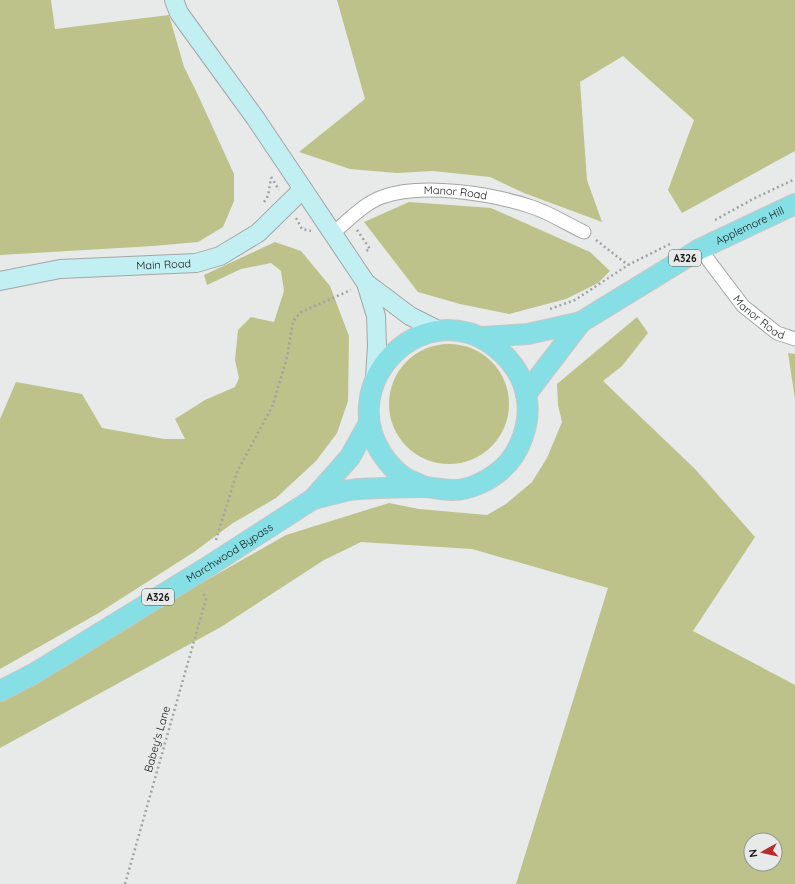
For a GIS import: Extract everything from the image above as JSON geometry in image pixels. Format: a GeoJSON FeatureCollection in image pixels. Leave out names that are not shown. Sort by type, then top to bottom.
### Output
{"type":"FeatureCollection","features":[{"type":"Feature","properties":{"kind":"main road","name":"Applemore Hill"},"geometry":{"type":"LineString","coordinates":[[480,337],[528,334],[581,322],[700,249],[795,204]]}},
{"type":"Feature","properties":{"kind":"main road","name":"Applemore Hill"},"geometry":{"type":"LineString","coordinates":[[526,394],[581,322]]}},
{"type":"Feature","properties":{"kind":"main road"},"geometry":{"type":"LineString","coordinates":[[440,331],[461,331],[480,337],[502,351],[517,371],[526,394],[527,422],[519,448],[502,470],[479,484],[452,490],[425,487],[405,478],[388,463],[376,445],[369,424],[369,400],[375,378],[386,360],[402,345],[420,335],[440,331]]}},
{"type":"Feature","properties":{"kind":"main road","name":"Marchwood Bypass"},"geometry":{"type":"LineString","coordinates":[[0,691],[48,665],[209,566],[313,499],[350,457],[369,424]]}},
{"type":"Feature","properties":{"kind":"main road","name":"Marchwood Bypass"},"geometry":{"type":"LineString","coordinates":[[313,499],[356,490],[425,487]]}},
{"type":"Feature","properties":{"kind":"street"},"geometry":{"type":"LineString","coordinates":[[174,0],[179,14],[256,119],[334,232],[366,283],[376,316],[377,346],[375,378]]}},
{"type":"Feature","properties":{"kind":"street","name":"Main Road"},"geometry":{"type":"LineString","coordinates":[[0,281],[60,269],[196,263],[220,256],[258,233],[303,189]]}},
{"type":"Feature","properties":{"kind":"street","name":"Manor Road"},"geometry":{"type":"LineString","coordinates":[[334,232],[363,207],[382,197],[409,190],[449,190],[532,207],[584,232]]}},
{"type":"Feature","properties":{"kind":"street","name":"Manor Road"},"geometry":{"type":"LineString","coordinates":[[700,249],[743,306],[777,333],[795,339]]}},
{"type":"Feature","properties":{"kind":"street"},"geometry":{"type":"LineString","coordinates":[[366,283],[410,316],[440,331]]}},
{"type":"Feature","properties":{"kind":"path"},"geometry":{"type":"LineString","coordinates":[[350,219],[370,248]]}},
{"type":"Feature","properties":{"kind":"path"},"geometry":{"type":"LineString","coordinates":[[545,311],[575,300],[628,265],[584,232]]}},
{"type":"Feature","properties":{"kind":"path"},"geometry":{"type":"LineString","coordinates":[[217,535],[237,472],[273,405],[287,357],[293,321],[301,312],[366,283]]}},
{"type":"Feature","properties":{"kind":"path","name":"Babey's Lane"},"geometry":{"type":"LineString","coordinates":[[125,884],[206,599],[201,590]]}},
{"type":"Feature","properties":{"kind":"green space"},"geometry":{"type":"Polygon","coordinates":[[[0,0],[51,0],[55,29],[169,15],[184,67],[234,174],[234,201],[223,227],[198,242],[0,255],[0,0]]]}},
{"type":"Feature","properties":{"kind":"green space"},"geometry":{"type":"Polygon","coordinates":[[[337,0],[795,0],[795,151],[682,213],[668,190],[694,120],[623,56],[580,82],[587,180],[602,222],[524,193],[490,177],[433,171],[397,173],[350,169],[299,152],[365,99],[337,0]]]}},
{"type":"Feature","properties":{"kind":"green space"},"geometry":{"type":"Polygon","coordinates":[[[409,202],[491,208],[590,252],[610,271],[598,283],[566,299],[509,314],[460,304],[418,292],[364,222],[409,202]]]}},
{"type":"Feature","properties":{"kind":"green space"},"geometry":{"type":"Polygon","coordinates":[[[275,242],[301,251],[330,286],[349,336],[348,401],[337,433],[316,461],[276,498],[233,523],[194,552],[97,614],[0,669],[0,419],[16,382],[82,394],[102,428],[164,439],[185,439],[175,419],[205,400],[235,387],[239,378],[235,360],[238,330],[251,317],[274,322],[284,291],[281,271],[271,263],[241,269],[207,285],[204,275],[275,242]]]}},
{"type":"Feature","properties":{"kind":"green space"},"geometry":{"type":"Polygon","coordinates":[[[637,317],[648,333],[622,366],[603,381],[695,469],[755,537],[693,631],[795,685],[795,884],[516,884],[608,588],[472,549],[361,542],[324,560],[221,627],[0,748],[0,698],[286,535],[389,503],[419,509],[487,515],[506,504],[532,482],[547,458],[562,422],[558,405],[557,384],[637,317]]]}},
{"type":"Feature","properties":{"kind":"green space"},"geometry":{"type":"Polygon","coordinates":[[[449,344],[461,345],[472,349],[482,354],[491,362],[499,371],[504,381],[508,392],[508,416],[504,427],[499,437],[491,446],[482,454],[472,459],[461,463],[449,464],[437,463],[426,459],[416,454],[407,446],[399,437],[394,427],[390,416],[389,404],[390,392],[394,381],[399,371],[407,362],[416,354],[426,349],[437,345],[449,344]]]}},
{"type":"Feature","properties":{"kind":"green space"},"geometry":{"type":"Polygon","coordinates":[[[788,353],[795,354],[795,399],[788,353]]]}}]}
